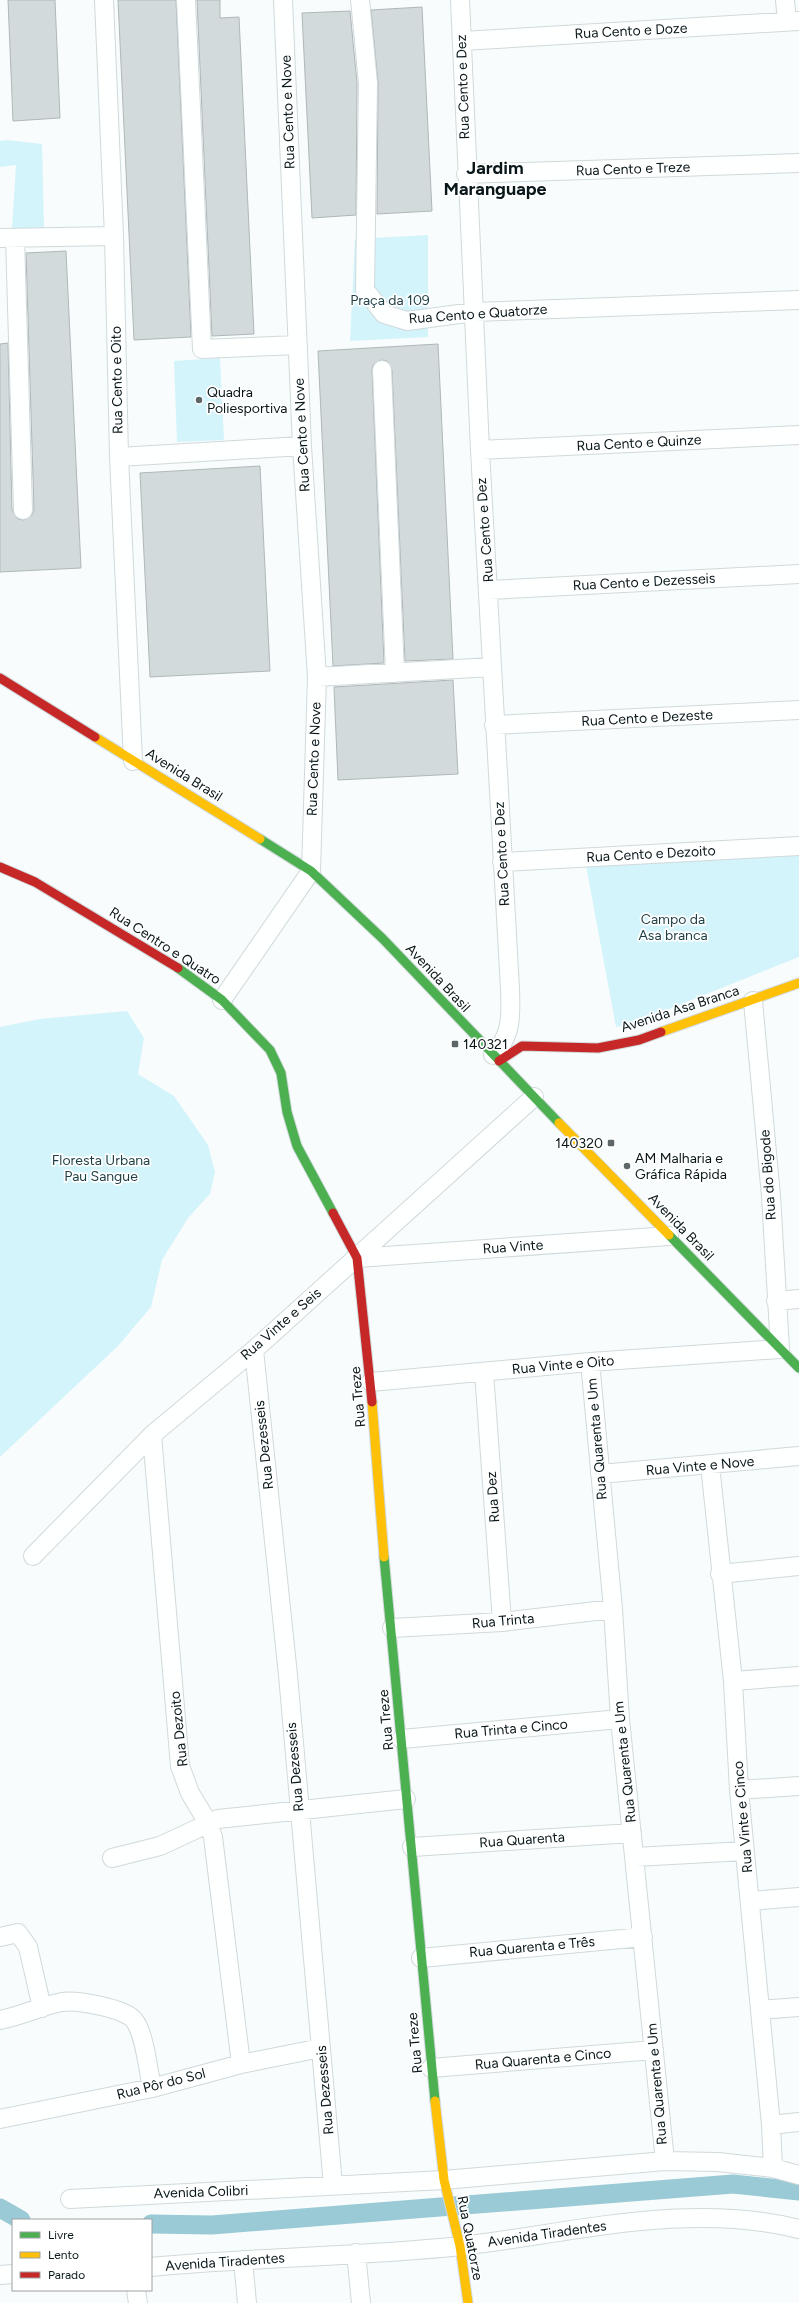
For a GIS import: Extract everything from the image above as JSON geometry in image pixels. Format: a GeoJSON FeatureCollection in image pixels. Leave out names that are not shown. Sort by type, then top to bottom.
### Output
{"type":"FeatureCollection","features":[{"type":"Feature","properties":{"kind":"street","name":"Rua Cento e Oito"},"geometry":{"type":"LineString","coordinates":[[104,0],[114,236],[119,457],[133,761]]}},
{"type":"Feature","properties":{"kind":"street"},"geometry":{"type":"LineString","coordinates":[[186,0],[202,349],[298,346]]}},
{"type":"Feature","properties":{"kind":"street","name":"Rua Cento e Nove"},"geometry":{"type":"LineString","coordinates":[[283,0],[302,446],[317,677],[311,871]]}},
{"type":"Feature","properties":{"kind":"street","name":"Rua Cento e Quatorze"},"geometry":{"type":"LineString","coordinates":[[360,0],[368,83],[365,290],[384,314],[407,321],[474,312],[799,300]]}},
{"type":"Feature","properties":{"kind":"street","name":"Rua Cento e Dez"},"geometry":{"type":"LineString","coordinates":[[460,0],[466,174],[480,450],[489,590],[494,725],[511,1016],[504,1044],[496,1058]]}},
{"type":"Feature","properties":{"kind":"street"},"geometry":{"type":"LineString","coordinates":[[785,0],[793,22]]}},
{"type":"Feature","properties":{"kind":"street","name":"Rua Cento e Doze"},"geometry":{"type":"LineString","coordinates":[[462,41],[793,22]]}},
{"type":"Feature","properties":{"kind":"street","name":"Rua Cento e Treze"},"geometry":{"type":"LineString","coordinates":[[466,174],[799,163]]}},
{"type":"Feature","properties":{"kind":"street"},"geometry":{"type":"LineString","coordinates":[[23,510],[7,238],[114,236]]}},
{"type":"Feature","properties":{"kind":"street"},"geometry":{"type":"LineString","coordinates":[[382,370],[395,673]]}},
{"type":"Feature","properties":{"kind":"street","name":"Rua Cento e Quinze"},"geometry":{"type":"LineString","coordinates":[[480,450],[799,435]]}},
{"type":"Feature","properties":{"kind":"street"},"geometry":{"type":"LineString","coordinates":[[119,457],[302,446]]}},
{"type":"Feature","properties":{"kind":"street","name":"Rua Cento e Dezesseis"},"geometry":{"type":"LineString","coordinates":[[489,590],[799,574]]}},
{"type":"Feature","properties":{"kind":"street"},"geometry":{"type":"LineString","coordinates":[[317,677],[492,667]]}},
{"type":"Feature","properties":{"kind":"street","name":"Avenida Brasil"},"geometry":{"type":"LineString","coordinates":[[0,678],[311,871],[383,939],[496,1058],[799,1368]]}},
{"type":"Feature","properties":{"kind":"street","name":"Rua Cento e Dezeste"},"geometry":{"type":"LineString","coordinates":[[494,725],[799,710]]}},
{"type":"Feature","properties":{"kind":"street","name":"Rua Cento e Dezoito"},"geometry":{"type":"LineString","coordinates":[[502,862],[799,846]]}},
{"type":"Feature","properties":{"kind":"street","name":"Rua Centro e Quatro"},"geometry":{"type":"LineString","coordinates":[[0,867],[42,886],[187,974],[222,1000],[270,1050],[281,1073],[288,1112],[297,1146],[357,1258]]}},
{"type":"Feature","properties":{"kind":"street"},"geometry":{"type":"LineString","coordinates":[[222,1000],[311,871]]}},
{"type":"Feature","properties":{"kind":"street","name":"Avenida Asa Branca"},"geometry":{"type":"LineString","coordinates":[[496,1058],[522,1046],[598,1048],[639,1040],[753,1001],[799,982]]}},
{"type":"Feature","properties":{"kind":"street","name":"Rua do Bigode"},"geometry":{"type":"LineString","coordinates":[[753,1001],[771,1196],[780,1349]]}},
{"type":"Feature","properties":{"kind":"street","name":"Rua Vinte e Seis"},"geometry":{"type":"LineString","coordinates":[[33,1556],[152,1435],[254,1350],[534,1097]]}},
{"type":"Feature","properties":{"kind":"street","name":"Rua Vinte"},"geometry":{"type":"LineString","coordinates":[[357,1258],[669,1236]]}},
{"type":"Feature","properties":{"kind":"street","name":"Rua Treze"},"geometry":{"type":"LineString","coordinates":[[357,1258],[371,1382],[406,1799],[412,1847],[431,2068],[446,2186]]}},
{"type":"Feature","properties":{"kind":"street"},"geometry":{"type":"LineString","coordinates":[[776,1301],[799,1299]]}},
{"type":"Feature","properties":{"kind":"street","name":"Rua Vinte e Oito"},"geometry":{"type":"LineString","coordinates":[[371,1382],[590,1362],[780,1349]]}},
{"type":"Feature","properties":{"kind":"street","name":"Rua Dezesseis"},"geometry":{"type":"LineString","coordinates":[[254,1350],[288,1675],[333,2185]]}},
{"type":"Feature","properties":{"kind":"street","name":"Rua Quarenta e Um"},"geometry":{"type":"LineString","coordinates":[[590,1362],[613,1609],[620,1718],[665,2161]]}},
{"type":"Feature","properties":{"kind":"street","name":"Rua Dez"},"geometry":{"type":"LineString","coordinates":[[484,1372],[502,1622]]}},
{"type":"Feature","properties":{"kind":"street","name":"Rua Dezoito"},"geometry":{"type":"LineString","coordinates":[[152,1435],[180,1766],[190,1793],[208,1823],[213,1837],[241,2064]]}},
{"type":"Feature","properties":{"kind":"street","name":"Rua Vinte e Nove"},"geometry":{"type":"LineString","coordinates":[[600,1474],[799,1456]]}},
{"type":"Feature","properties":{"kind":"street","name":"Rua Vinte e Cinco"},"geometry":{"type":"LineString","coordinates":[[710,1465],[720,1574],[734,1681],[739,1790],[751,1901],[771,2125],[773,2168]]}},
{"type":"Feature","properties":{"kind":"street"},"geometry":{"type":"LineString","coordinates":[[720,1574],[799,1566]]}},
{"type":"Feature","properties":{"kind":"street","name":"Rua Trinta"},"geometry":{"type":"LineString","coordinates":[[392,1628],[502,1622],[613,1609]]}},
{"type":"Feature","properties":{"kind":"street"},"geometry":{"type":"LineString","coordinates":[[734,1681],[799,1676]]}},
{"type":"Feature","properties":{"kind":"street","name":"Rua Trinta e Cinco"},"geometry":{"type":"LineString","coordinates":[[402,1739],[620,1718]]}},
{"type":"Feature","properties":{"kind":"street"},"geometry":{"type":"LineString","coordinates":[[739,1790],[799,1786]]}},
{"type":"Feature","properties":{"kind":"street"},"geometry":{"type":"LineString","coordinates":[[112,1858],[160,1846],[218,1819],[299,1812],[406,1799]]}},
{"type":"Feature","properties":{"kind":"street","name":"Rua Quarenta"},"geometry":{"type":"LineString","coordinates":[[412,1847],[632,1833]]}},
{"type":"Feature","properties":{"kind":"street"},"geometry":{"type":"LineString","coordinates":[[635,1857],[745,1851]]}},
{"type":"Feature","properties":{"kind":"street"},"geometry":{"type":"LineString","coordinates":[[751,1901],[799,1897]]}},
{"type":"Feature","properties":{"kind":"street"},"geometry":{"type":"LineString","coordinates":[[0,1937],[18,1933],[23,1938],[28,1947],[42,2008]]}},
{"type":"Feature","properties":{"kind":"street","name":"Rua Quarenta e Três"},"geometry":{"type":"LineString","coordinates":[[421,1958],[643,1937]]}},
{"type":"Feature","properties":{"kind":"street"},"geometry":{"type":"LineString","coordinates":[[0,2020],[63,2002],[102,2007],[129,2015],[135,2021],[140,2032],[152,2088]]}},
{"type":"Feature","properties":{"kind":"street"},"geometry":{"type":"LineString","coordinates":[[760,2010],[799,2007]]}},
{"type":"Feature","properties":{"kind":"street","name":"Rua Pôr do Sol"},"geometry":{"type":"LineString","coordinates":[[0,2119],[152,2088],[241,2064],[321,2048]]}},
{"type":"Feature","properties":{"kind":"street","name":"Rua Quarenta e Cinco"},"geometry":{"type":"LineString","coordinates":[[431,2068],[654,2050]]}},
{"type":"Feature","properties":{"kind":"street"},"geometry":{"type":"LineString","coordinates":[[771,2125],[799,2122]]}},
{"type":"Feature","properties":{"kind":"street"},"geometry":{"type":"LineString","coordinates":[[333,2185],[446,2186],[665,2161],[718,2162],[773,2168],[799,2175]]}},
{"type":"Feature","properties":{"kind":"street","name":"Avenida Colibri"},"geometry":{"type":"LineString","coordinates":[[70,2199],[333,2185]]}},
{"type":"Feature","properties":{"kind":"street","name":"Rua Quatorze"},"geometry":{"type":"LineString","coordinates":[[446,2186],[458,2238],[468,2303]]}},
{"type":"Feature","properties":{"kind":"street","name":"Avenida Tiradentes"},"geometry":{"type":"LineString","coordinates":[[152,2267],[356,2253],[458,2238],[703,2217],[741,2218],[799,2229]]}},
{"type":"Feature","properties":{"kind":"street"},"geometry":{"type":"LineString","coordinates":[[356,2253],[361,2303]]}},
{"type":"Feature","properties":{"kind":"street"},"geometry":{"type":"LineString","coordinates":[[243,2260],[247,2303]]}},
{"type":"Feature","properties":{"kind":"street"},"geometry":{"type":"LineString","coordinates":[[0,2275],[12,2274]]}},
{"type":"Feature","properties":{"kind":"street"},"geometry":{"type":"LineString","coordinates":[[136,2291],[138,2303]]}},
{"type":"Feature","properties":{"kind":"green space"},"geometry":{"type":"Polygon","coordinates":[[[7,140],[42,144],[44,228],[12,229],[16,165],[0,167],[0,141],[7,140]]]}},
{"type":"Feature","properties":{"kind":"green space","name":"Praça da 109"},"geometry":{"type":"Polygon","coordinates":[[[428,235],[428,337],[350,341],[355,239],[428,235]]]}},
{"type":"Feature","properties":{"kind":"green space","name":"Quadra Poliesportiva"},"geometry":{"type":"Polygon","coordinates":[[[220,358],[224,440],[177,442],[174,361],[220,358]]]}},
{"type":"Feature","properties":{"kind":"green space","name":"Campo da Asa branca"},"geometry":{"type":"Polygon","coordinates":[[[799,852],[799,957],[632,1024],[616,1027],[584,855],[799,852]]]}},
{"type":"Feature","properties":{"kind":"green space","name":"Floresta Urbana Pau Sangue"},"geometry":{"type":"Polygon","coordinates":[[[127,1011],[144,1038],[138,1074],[174,1096],[208,1145],[215,1172],[210,1194],[188,1218],[162,1260],[151,1307],[118,1346],[0,1457],[0,1027],[40,1019],[127,1011]]]}},
{"type":"Feature","properties":{"kind":"building"},"geometry":{"type":"Polygon","coordinates":[[[8,0],[55,0],[60,118],[13,121],[8,0]]]}},
{"type":"Feature","properties":{"kind":"building"},"geometry":{"type":"Polygon","coordinates":[[[118,0],[176,0],[191,337],[134,340],[118,0]]]}},
{"type":"Feature","properties":{"kind":"building"},"geometry":{"type":"Polygon","coordinates":[[[197,0],[220,0],[220,18],[239,17],[254,334],[212,336],[197,0]]]}},
{"type":"Feature","properties":{"kind":"building"},"geometry":{"type":"Polygon","coordinates":[[[422,7],[432,211],[377,214],[378,83],[371,10],[422,7]]]}},
{"type":"Feature","properties":{"kind":"building"},"geometry":{"type":"Polygon","coordinates":[[[350,11],[357,83],[356,215],[312,218],[302,13],[350,11]]]}},
{"type":"Feature","properties":{"kind":"building"},"geometry":{"type":"Polygon","coordinates":[[[66,251],[81,568],[0,572],[0,344],[8,343],[12,510],[18,519],[24,520],[32,515],[34,510],[26,253],[66,251]]]}},
{"type":"Feature","properties":{"kind":"building"},"geometry":{"type":"Polygon","coordinates":[[[438,344],[453,659],[405,661],[392,370],[387,361],[381,360],[373,365],[372,370],[384,663],[333,666],[318,351],[438,344]]]}},
{"type":"Feature","properties":{"kind":"building"},"geometry":{"type":"Polygon","coordinates":[[[260,466],[270,671],[150,677],[140,473],[260,466]]]}},
{"type":"Feature","properties":{"kind":"building"},"geometry":{"type":"Polygon","coordinates":[[[453,680],[458,774],[338,780],[334,687],[453,680]]]}},
{"type":"Feature","properties":{"kind":"waterway"},"geometry":{"type":"LineString","coordinates":[[152,2224],[212,2225],[733,2184],[799,2191]]}},
{"type":"Feature","properties":{"kind":"waterway"},"geometry":{"type":"LineString","coordinates":[[0,2208],[19,2219]]}},
{"type":"Feature","properties":{"kind":"traffic: fast"},"geometry":{"type":"LineString","coordinates":[[260,839],[311,871],[383,939],[559,1123]]}},
{"type":"Feature","properties":{"kind":"traffic: fast"},"geometry":{"type":"LineString","coordinates":[[178,968],[222,1000],[270,1050],[281,1073],[287,1112],[297,1146],[333,1213]]}},
{"type":"Feature","properties":{"kind":"traffic: fast"},"geometry":{"type":"LineString","coordinates":[[669,1235],[799,1368]]}},
{"type":"Feature","properties":{"kind":"traffic: fast"},"geometry":{"type":"LineString","coordinates":[[384,1557],[435,2101]]}},
{"type":"Feature","properties":{"kind":"traffic: slow"},"geometry":{"type":"LineString","coordinates":[[95,737],[260,839]]}},
{"type":"Feature","properties":{"kind":"traffic: slow"},"geometry":{"type":"LineString","coordinates":[[661,1032],[799,983]]}},
{"type":"Feature","properties":{"kind":"traffic: slow"},"geometry":{"type":"LineString","coordinates":[[559,1123],[669,1235]]}},
{"type":"Feature","properties":{"kind":"traffic: slow"},"geometry":{"type":"LineString","coordinates":[[372,1402],[384,1557]]}},
{"type":"Feature","properties":{"kind":"traffic: slow"},"geometry":{"type":"LineString","coordinates":[[435,2101],[444,2180],[460,2246],[468,2303]]}},
{"type":"Feature","properties":{"kind":"traffic: jam"},"geometry":{"type":"LineString","coordinates":[[0,678],[95,737]]}},
{"type":"Feature","properties":{"kind":"traffic: jam"},"geometry":{"type":"LineString","coordinates":[[0,867],[35,882],[178,968]]}},
{"type":"Feature","properties":{"kind":"traffic: jam"},"geometry":{"type":"LineString","coordinates":[[499,1061],[522,1046],[598,1048],[639,1040],[661,1032]]}},
{"type":"Feature","properties":{"kind":"traffic: jam"},"geometry":{"type":"LineString","coordinates":[[333,1213],[357,1258],[372,1402]]}},
{"type":"Feature","properties":{"kind":"place","name":"Quadra Poliesportiva"},"geometry":{"type":"Point","coordinates":[199,400]}},
{"type":"Feature","properties":{"kind":"place","name":"140321"},"geometry":{"type":"Point","coordinates":[455,1044]}},
{"type":"Feature","properties":{"kind":"place","name":"140320"},"geometry":{"type":"Point","coordinates":[611,1143]}},
{"type":"Feature","properties":{"kind":"place","name":"AM Malharia e Gráfica Rápida"},"geometry":{"type":"Point","coordinates":[627,1166]}},
{"type":"Feature","properties":{"kind":"district","name":"Jardim Maranguape"},"geometry":{"type":"Point","coordinates":[495,178]}}]}
